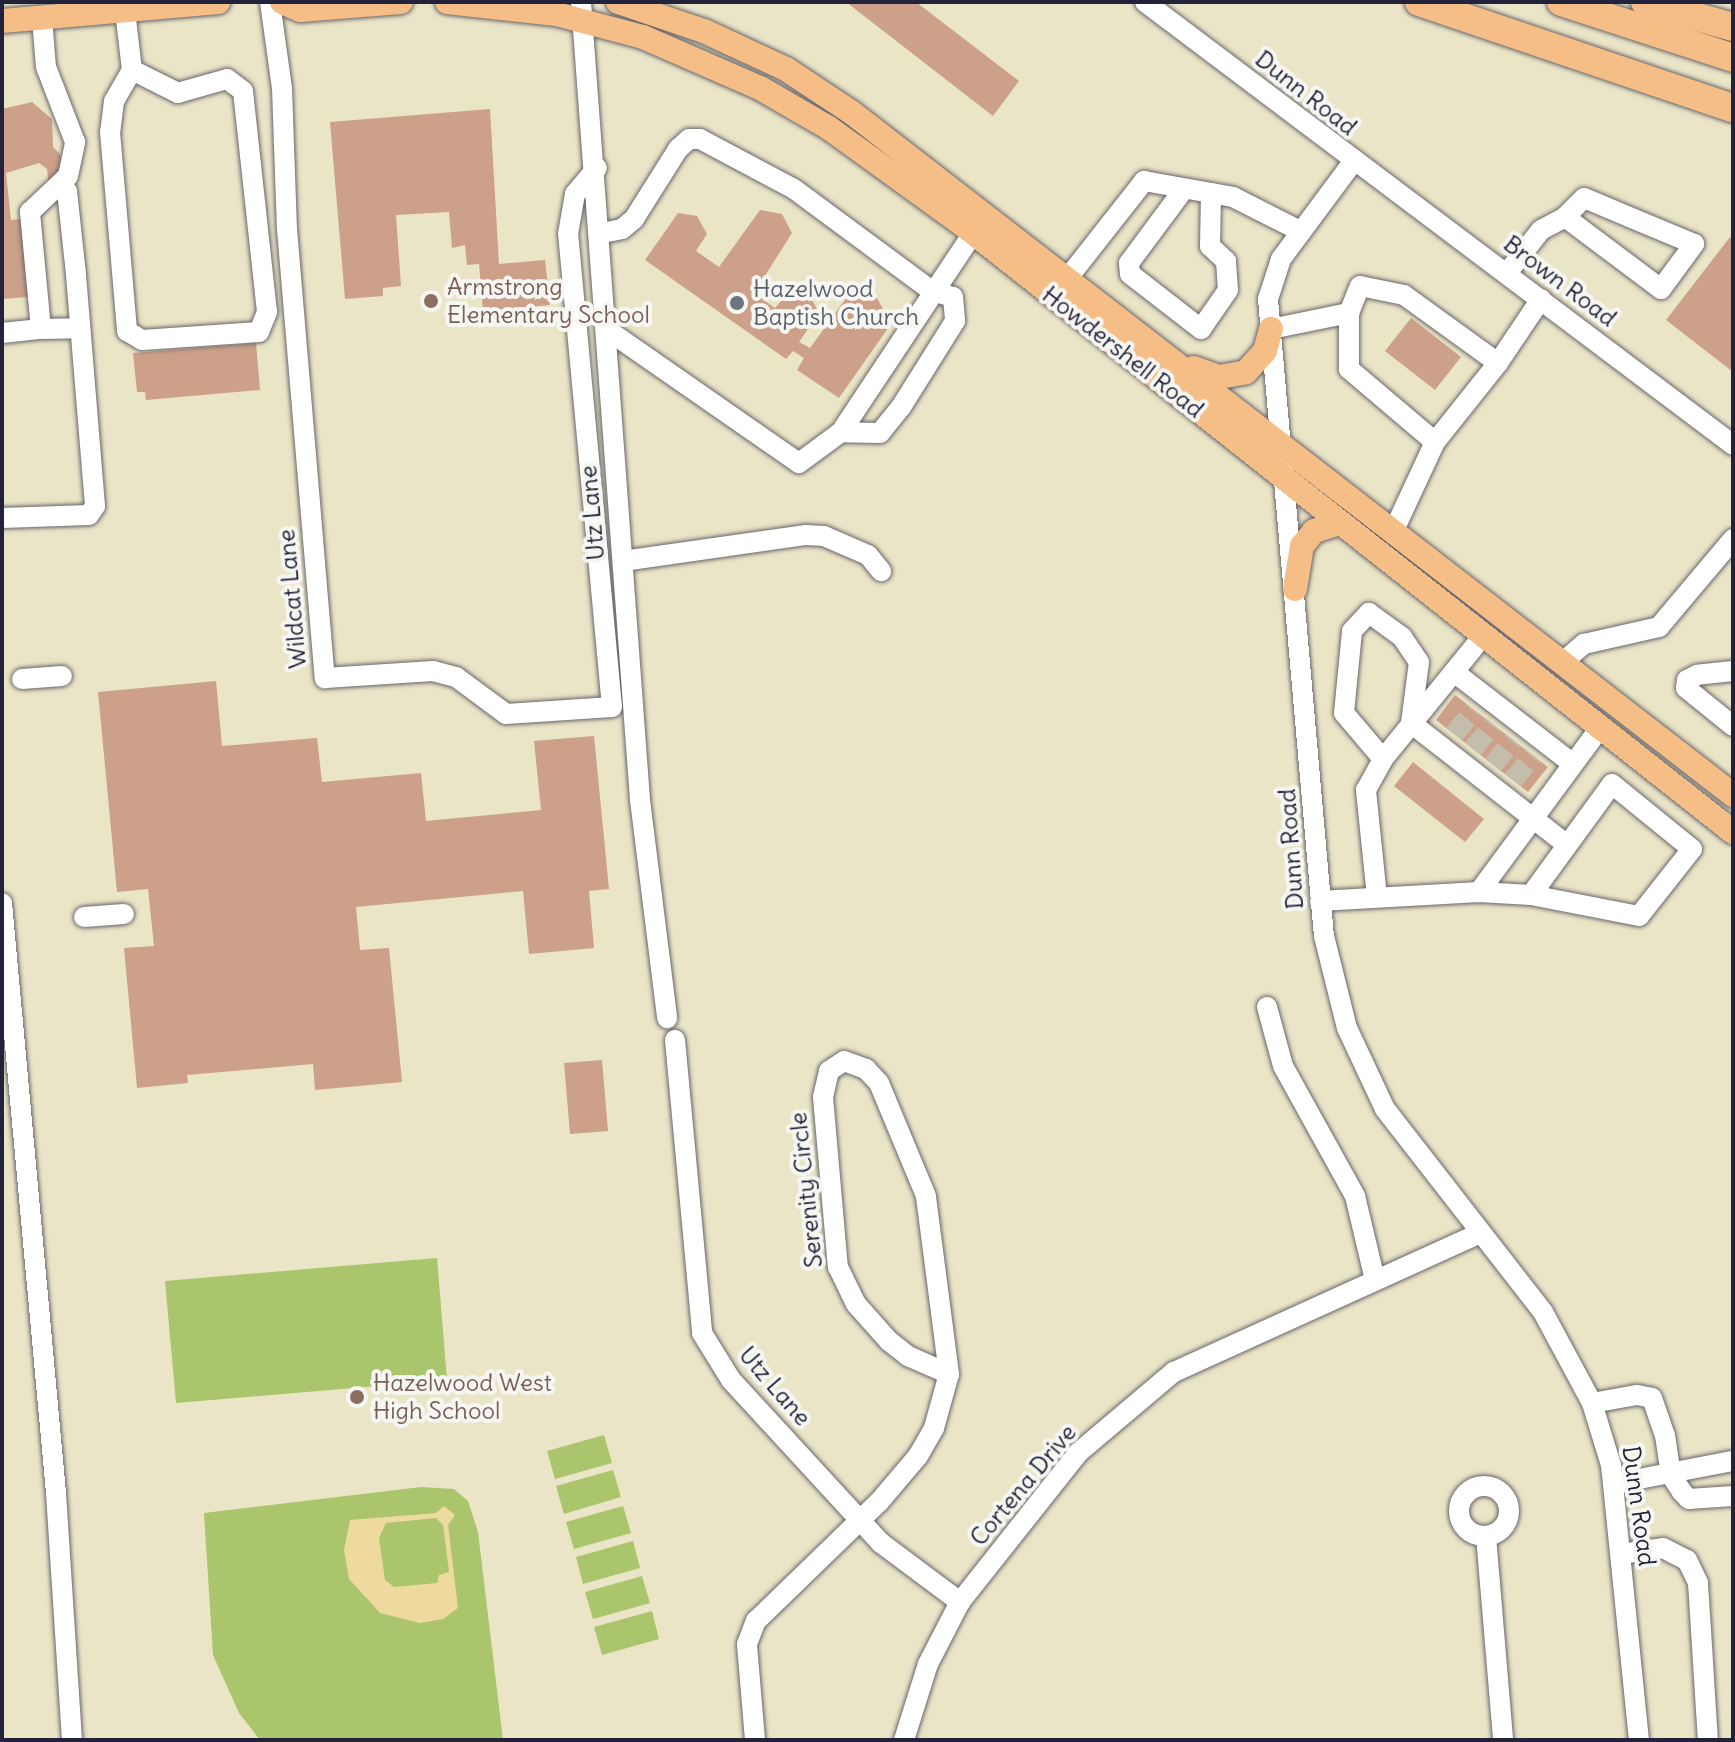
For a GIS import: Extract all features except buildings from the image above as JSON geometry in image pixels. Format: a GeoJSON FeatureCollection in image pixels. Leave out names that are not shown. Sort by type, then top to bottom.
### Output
{"type":"FeatureCollection","features":[{"type":"Feature","properties":{"kind":"highway"},"geometry":{"type":"LineString","coordinates":[[1419,2],[1733,108]]}},
{"type":"Feature","properties":{"kind":"highway"},"geometry":{"type":"LineString","coordinates":[[1561,2],[1733,58]]}},
{"type":"Feature","properties":{"kind":"highway"},"geometry":{"type":"LineString","coordinates":[[1645,2],[1733,27]]}},
{"type":"Feature","properties":{"kind":"main road"},"geometry":{"type":"LineString","coordinates":[[2,21],[124,6],[218,2]]}},
{"type":"Feature","properties":{"kind":"main road"},"geometry":{"type":"LineString","coordinates":[[282,2],[300,10],[401,2]]}},
{"type":"Feature","properties":{"kind":"main road","name":"Howdershell Road"},"geometry":{"type":"LineString","coordinates":[[447,2],[582,11],[760,88],[829,128],[973,233],[1733,832]]}},
{"type":"Feature","properties":{"kind":"main road","name":"Howdershell Road"},"geometry":{"type":"LineString","coordinates":[[618,2],[704,31],[786,69],[851,112],[1733,795]]}},
{"type":"Feature","properties":{"kind":"main road"},"geometry":{"type":"LineString","coordinates":[[1170,356],[1219,377],[1236,375],[1265,351],[1271,329]]}},
{"type":"Feature","properties":{"kind":"main road"},"geometry":{"type":"LineString","coordinates":[[1295,589],[1302,546],[1314,531],[1340,523]]}},
{"type":"Feature","properties":{"kind":"street","name":"Wildcat Lane"},"geometry":{"type":"LineString","coordinates":[[270,2],[282,88],[287,229],[325,678],[433,671],[456,677],[506,714],[612,707],[568,234],[575,194],[597,168]]}},
{"type":"Feature","properties":{"kind":"street","name":"Dunn Road"},"geometry":{"type":"LineString","coordinates":[[1145,2],[1353,162],[1300,231],[1271,281],[1271,329],[1320,901],[1333,978],[1365,1071],[1412,1147],[1478,1234],[1543,1312],[1592,1403],[1613,1484],[1639,1740]]}},
{"type":"Feature","properties":{"kind":"street"},"geometry":{"type":"LineString","coordinates":[[124,6],[132,70],[114,101],[110,132],[127,331],[142,340],[259,332],[267,312],[243,91],[227,79],[178,93],[132,70]]}},
{"type":"Feature","properties":{"kind":"street","name":"Utz Lane"},"geometry":{"type":"LineString","coordinates":[[582,11],[602,233],[606,329],[640,800],[667,1018]]}},
{"type":"Feature","properties":{"kind":"street"},"geometry":{"type":"LineString","coordinates":[[41,329],[30,212],[61,185],[75,142],[46,67],[42,18]]}},
{"type":"Feature","properties":{"kind":"street"},"geometry":{"type":"LineString","coordinates":[[602,233],[622,229],[634,219],[678,149],[689,139],[700,139],[794,189],[932,291],[953,297],[955,321],[930,368],[880,433],[841,432]]}},
{"type":"Feature","properties":{"kind":"street","name":"Brown Road"},"geometry":{"type":"LineString","coordinates":[[1353,162],[1507,273],[1733,445]]}},
{"type":"Feature","properties":{"kind":"street"},"geometry":{"type":"LineString","coordinates":[[1067,279],[1144,181],[1178,196],[1211,193],[1233,197],[1300,231]]}},
{"type":"Feature","properties":{"kind":"street"},"geometry":{"type":"LineString","coordinates":[[2,518],[93,511],[81,332],[67,191],[61,185]]}},
{"type":"Feature","properties":{"kind":"street"},"geometry":{"type":"LineString","coordinates":[[1178,196],[1134,252],[1130,274],[1201,329],[1228,290],[1226,261],[1210,246],[1211,193]]}},
{"type":"Feature","properties":{"kind":"street"},"geometry":{"type":"LineString","coordinates":[[1507,273],[1541,230],[1565,217],[1584,198],[1694,244],[1661,289],[1565,217]]}},
{"type":"Feature","properties":{"kind":"street"},"geometry":{"type":"LineString","coordinates":[[606,329],[791,462],[799,463],[841,432],[973,233]]}},
{"type":"Feature","properties":{"kind":"street"},"geometry":{"type":"LineString","coordinates":[[1435,442],[1349,369],[1349,313],[1360,286],[1404,295],[1498,363]]}},
{"type":"Feature","properties":{"kind":"street"},"geometry":{"type":"LineString","coordinates":[[1394,530],[1435,442],[1498,363],[1541,299]]}},
{"type":"Feature","properties":{"kind":"street"},"geometry":{"type":"LineString","coordinates":[[1271,329],[1349,313]]}},
{"type":"Feature","properties":{"kind":"street"},"geometry":{"type":"LineString","coordinates":[[2,333],[41,329],[81,332]]}},
{"type":"Feature","properties":{"kind":"street"},"geometry":{"type":"LineString","coordinates":[[623,561],[806,535],[824,536],[868,555],[881,571]]}},
{"type":"Feature","properties":{"kind":"street"},"geometry":{"type":"LineString","coordinates":[[1563,662],[1584,644],[1659,627],[1733,539]]}},
{"type":"Feature","properties":{"kind":"street"},"geometry":{"type":"LineString","coordinates":[[1383,759],[1344,713],[1352,631],[1369,613],[1402,637],[1419,662],[1411,723]]}},
{"type":"Feature","properties":{"kind":"street"},"geometry":{"type":"LineString","coordinates":[[1377,897],[1366,790],[1383,759],[1483,636]]}},
{"type":"Feature","properties":{"kind":"street"},"geometry":{"type":"LineString","coordinates":[[1733,671],[1697,675],[1687,680],[1686,688],[1733,726]]}},
{"type":"Feature","properties":{"kind":"street"},"geometry":{"type":"LineString","coordinates":[[1454,672],[1480,703],[1538,749],[1573,764]]}},
{"type":"Feature","properties":{"kind":"street"},"geometry":{"type":"LineString","coordinates":[[22,679],[62,676]]}},
{"type":"Feature","properties":{"kind":"street"},"geometry":{"type":"LineString","coordinates":[[1411,723],[1448,741],[1507,788],[1532,819],[1567,845]]}},
{"type":"Feature","properties":{"kind":"street"},"geometry":{"type":"LineString","coordinates":[[1479,892],[1600,728]]}},
{"type":"Feature","properties":{"kind":"street"},"geometry":{"type":"LineString","coordinates":[[1320,901],[1479,892],[1531,895],[1639,916],[1692,849],[1612,784],[1531,895]]}},
{"type":"Feature","properties":{"kind":"street"},"geometry":{"type":"LineString","coordinates":[[2,903],[56,1493],[72,1740]]}},
{"type":"Feature","properties":{"kind":"street"},"geometry":{"type":"LineString","coordinates":[[84,917],[124,914]]}},
{"type":"Feature","properties":{"kind":"street"},"geometry":{"type":"LineString","coordinates":[[1267,1007],[1283,1066],[1355,1196],[1375,1280]]}},
{"type":"Feature","properties":{"kind":"street","name":"Utz Lane"},"geometry":{"type":"LineString","coordinates":[[675,1040],[702,1333],[731,1380],[859,1520],[901,1561],[960,1602]]}},
{"type":"Feature","properties":{"kind":"street","name":"Serenity Circle"},"geometry":{"type":"LineString","coordinates":[[755,1740],[747,1644],[756,1621],[859,1520],[918,1456],[934,1428],[949,1374],[926,1196],[879,1083],[866,1069],[844,1061],[829,1071],[823,1097],[838,1267],[856,1304],[889,1341],[908,1356],[949,1374]]}},
{"type":"Feature","properties":{"kind":"street","name":"Cortena Drive"},"geometry":{"type":"LineString","coordinates":[[904,1740],[928,1664],[960,1602],[1078,1453],[1174,1372],[1478,1234]]}},
{"type":"Feature","properties":{"kind":"street"},"geometry":{"type":"LineString","coordinates":[[1592,1403],[1637,1395],[1652,1398],[1671,1475],[1689,1499],[1733,1496]]}},
{"type":"Feature","properties":{"kind":"street"},"geometry":{"type":"LineString","coordinates":[[1613,1484],[1671,1475],[1688,1466],[1733,1461]]}},
{"type":"Feature","properties":{"kind":"street"},"geometry":{"type":"LineString","coordinates":[[1486,1536],[1503,1740]]}},
{"type":"Feature","properties":{"kind":"street"},"geometry":{"type":"LineString","coordinates":[[1621,1554],[1663,1548],[1687,1560],[1698,1583],[1708,1740]]}},
{"type":"Feature","properties":{"kind":"green space"},"geometry":{"type":"Polygon","coordinates":[[[437,1258],[447,1380],[176,1403],[165,1281],[437,1258]]]}},
{"type":"Feature","properties":{"kind":"green space"},"geometry":{"type":"Polygon","coordinates":[[[604,1435],[612,1463],[555,1479],[547,1451],[604,1435]]]}},
{"type":"Feature","properties":{"kind":"green space"},"geometry":{"type":"Polygon","coordinates":[[[613,1470],[621,1497],[564,1514],[556,1486],[613,1470]]]}},
{"type":"Feature","properties":{"kind":"green space"},"geometry":{"type":"Polygon","coordinates":[[[421,1487],[454,1489],[468,1501],[478,1532],[503,1740],[260,1740],[239,1713],[213,1655],[204,1513],[421,1487]]]}},
{"type":"Feature","properties":{"kind":"green space"},"geometry":{"type":"Polygon","coordinates":[[[623,1506],[631,1533],[574,1549],[566,1522],[623,1506]]]}},
{"type":"Feature","properties":{"kind":"green space"},"geometry":{"type":"Polygon","coordinates":[[[633,1541],[640,1568],[583,1584],[576,1557],[633,1541]]]}},
{"type":"Feature","properties":{"kind":"green space"},"geometry":{"type":"Polygon","coordinates":[[[642,1576],[650,1603],[593,1619],[585,1592],[642,1576]]]}},
{"type":"Feature","properties":{"kind":"green space"},"geometry":{"type":"Polygon","coordinates":[[[652,1611],[659,1639],[602,1655],[594,1627],[652,1611]]]}},
{"type":"Feature","properties":{"kind":"sand"},"geometry":{"type":"Polygon","coordinates":[[[444,1506],[455,1515],[448,1525],[458,1608],[443,1619],[420,1623],[380,1613],[349,1579],[344,1550],[350,1520],[436,1513],[444,1506]],[[436,1518],[386,1523],[379,1538],[385,1580],[394,1587],[437,1583],[439,1575],[449,1572],[443,1525],[436,1518]]]}},
{"type":"Feature","properties":{"kind":"tunnel"},"geometry":{"type":"LineString","coordinates":[[1454,734],[1474,710]]}},
{"type":"Feature","properties":{"kind":"tunnel"},"geometry":{"type":"LineString","coordinates":[[1473,749],[1493,724]]}},
{"type":"Feature","properties":{"kind":"tunnel"},"geometry":{"type":"LineString","coordinates":[[1493,765],[1513,740]]}},
{"type":"Feature","properties":{"kind":"tunnel"},"geometry":{"type":"LineString","coordinates":[[1513,780],[1533,755]]}},
{"type":"Feature","properties":{"kind":"place","name":"Armstrong Elementary School"},"geometry":{"type":"Point","coordinates":[431,301]}},
{"type":"Feature","properties":{"kind":"place","name":"Hazelwood Baptish Church"},"geometry":{"type":"Point","coordinates":[737,303]}},
{"type":"Feature","properties":{"kind":"place","name":"Hazelwood West High School"},"geometry":{"type":"Point","coordinates":[357,1397]}}]}
